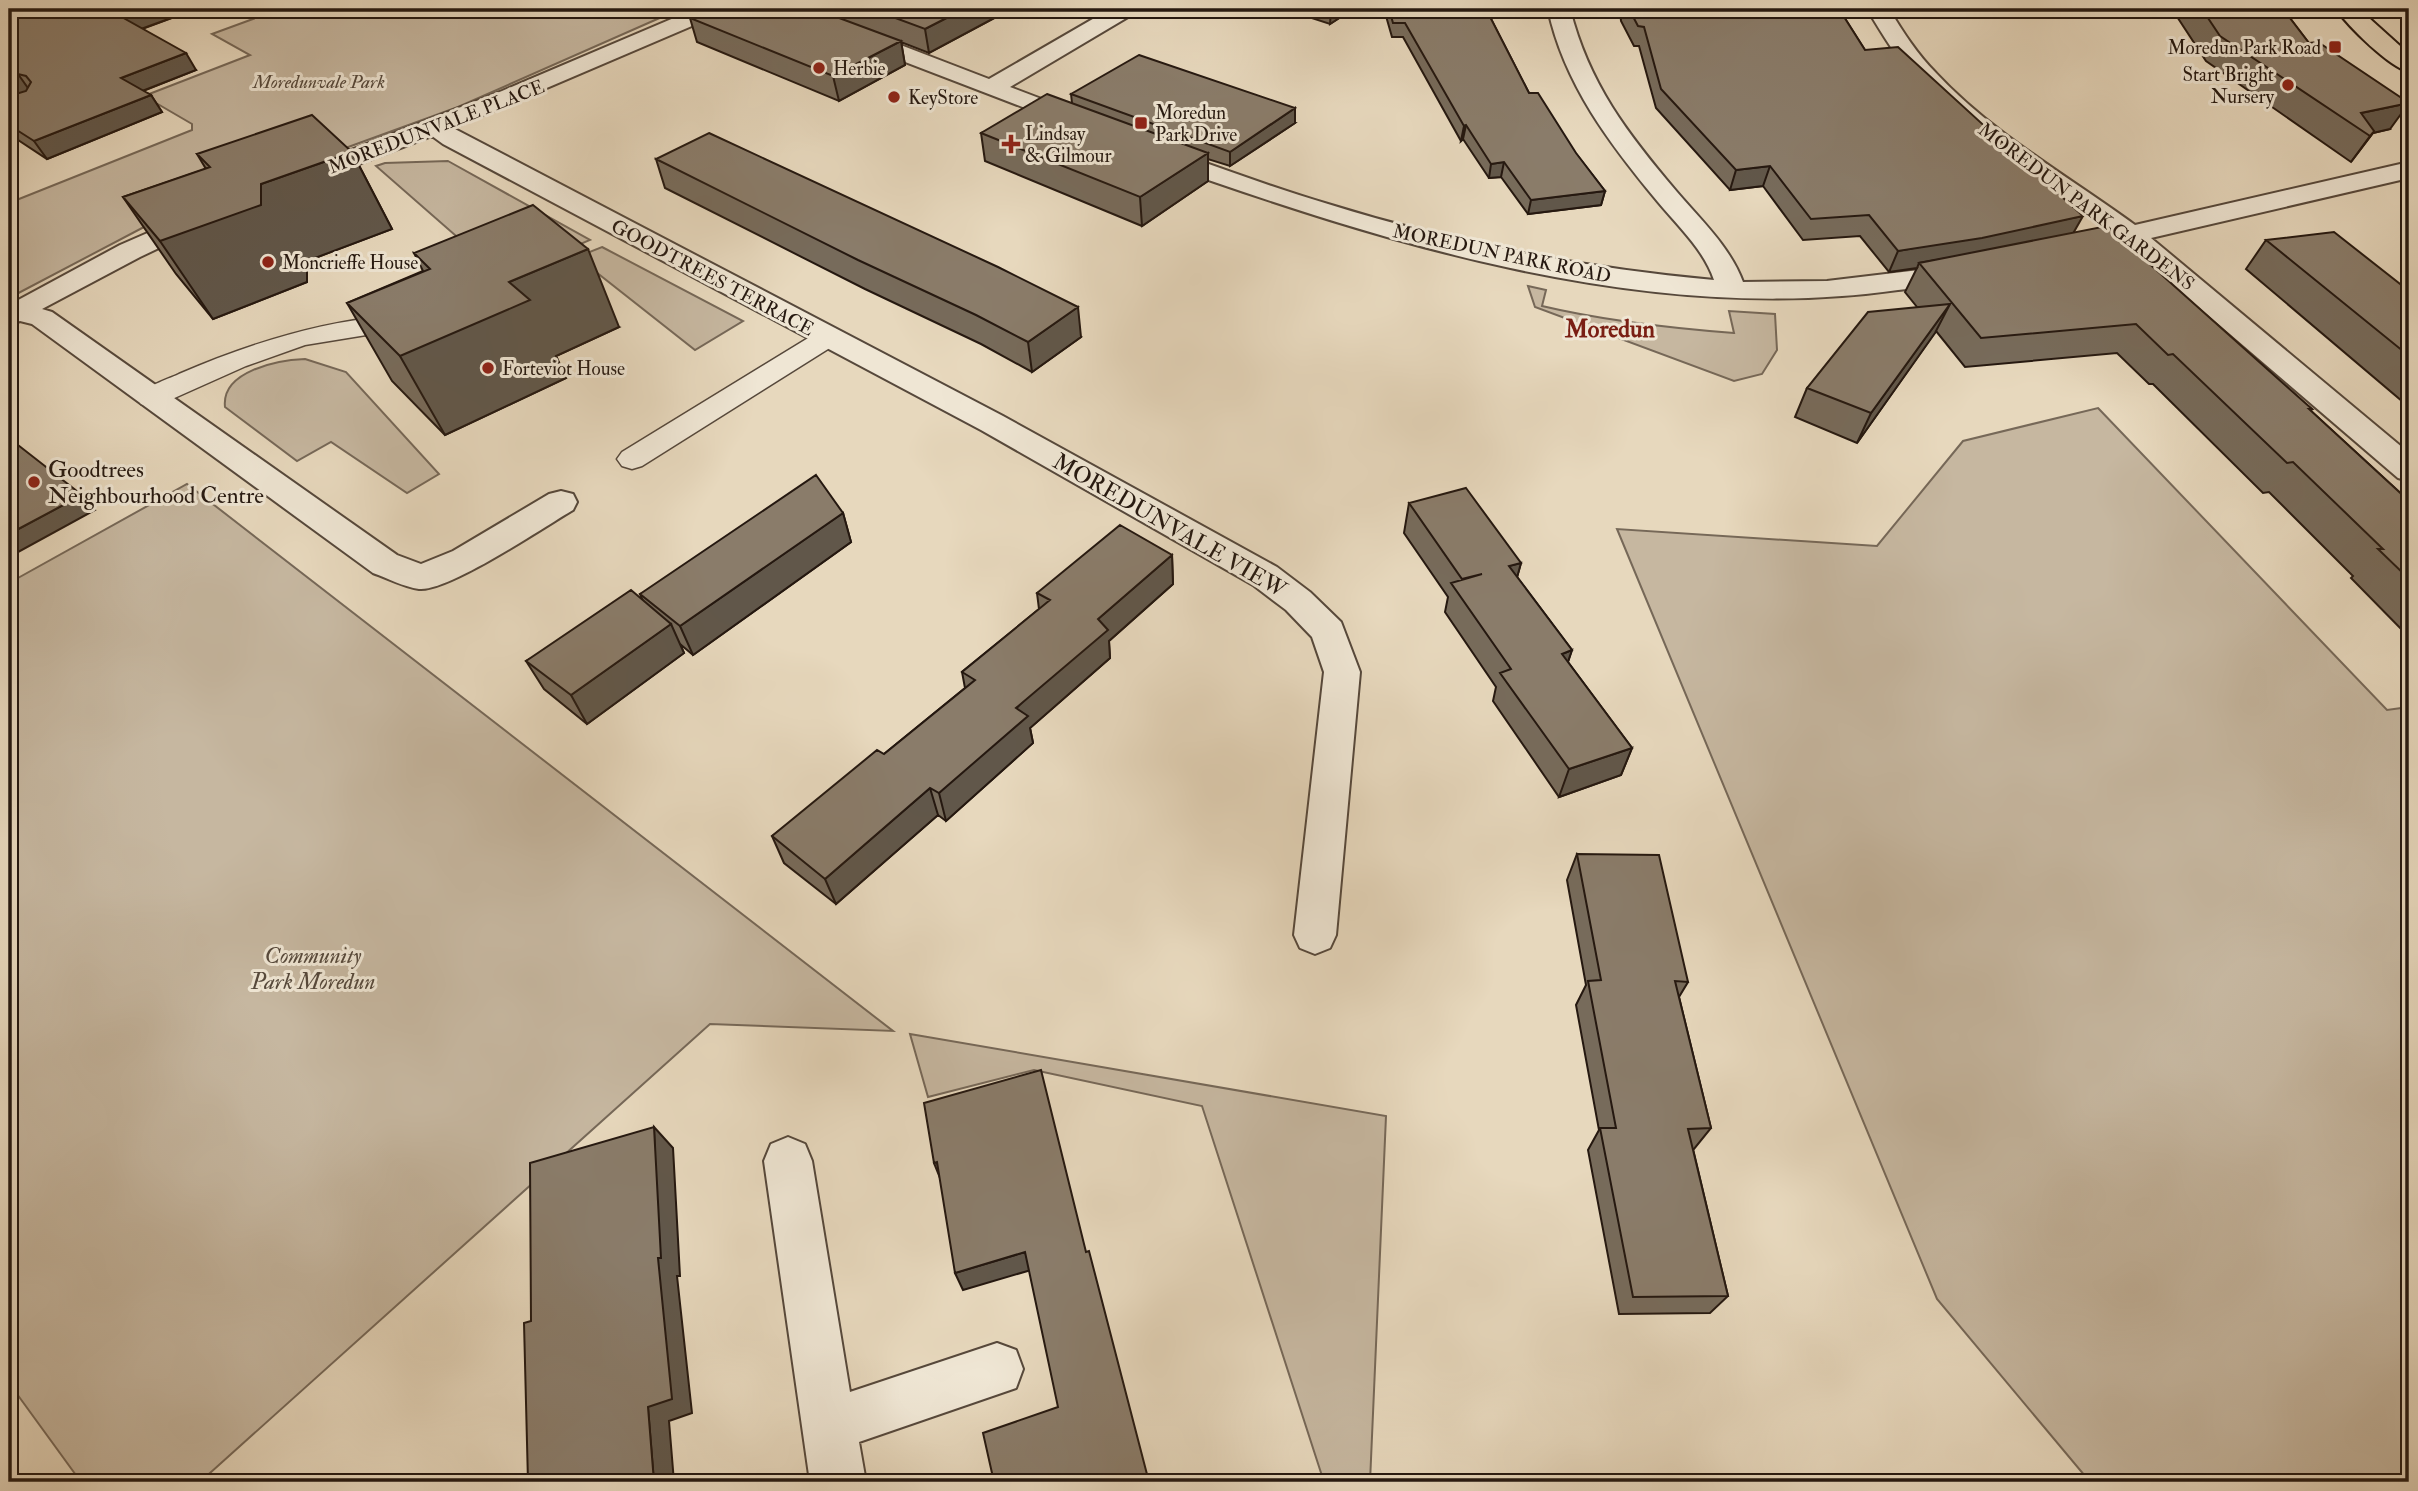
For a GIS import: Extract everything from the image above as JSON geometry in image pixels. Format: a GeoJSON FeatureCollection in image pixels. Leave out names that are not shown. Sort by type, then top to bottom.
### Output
{"type":"FeatureCollection","features":[{"type":"Feature","properties":{"kind":"main road"},"geometry":{"type":"LineString","coordinates":[[2347,9],[2385,47],[2409,65]]}},
{"type":"Feature","properties":{"kind":"street","name":"MOREDUNVALE PLACE"},"geometry":{"type":"LineString","coordinates":[[278,187],[585,67],[712,9]]}},
{"type":"Feature","properties":{"kind":"street"},"geometry":{"type":"LineString","coordinates":[[788,9],[1102,131]]}},
{"type":"Feature","properties":{"kind":"street"},"geometry":{"type":"LineString","coordinates":[[992,87],[1125,9]]}},
{"type":"Feature","properties":{"kind":"street"},"geometry":{"type":"LineString","coordinates":[[1559,9],[1561,25],[1576,66],[1614,129],[1711,247],[1724,268],[1731,289]]}},
{"type":"Feature","properties":{"kind":"street","name":"MOREDUN PARK GARDENS"},"geometry":{"type":"LineString","coordinates":[[1878,9],[1901,50],[1925,77],[2006,146],[2130,235],[2409,470]]}},
{"type":"Feature","properties":{"kind":"street","name":"GOODTREES TERRACE"},"geometry":{"type":"LineString","coordinates":[[436,127],[452,139],[992,423]]}},
{"type":"Feature","properties":{"kind":"street","name":"MOREDUN PARK ROAD"},"geometry":{"type":"LineString","coordinates":[[1139,146],[1317,209],[1418,238],[1546,266],[1646,281],[1731,289],[1808,291],[1885,284],[1986,268]]}},
{"type":"Feature","properties":{"kind":"street"},"geometry":{"type":"LineString","coordinates":[[2039,256],[2409,170]]}},
{"type":"Feature","properties":{"kind":"street"},"geometry":{"type":"LineString","coordinates":[[13,314],[130,251],[218,210]]}},
{"type":"Feature","properties":{"kind":"street"},"geometry":{"type":"LineString","coordinates":[[13,314],[42,318],[385,564],[421,577],[465,560],[561,502]]}},
{"type":"Feature","properties":{"kind":"street","name":"MOREDUNVALE VIEW"},"geometry":{"type":"LineString","coordinates":[[992,423],[1265,576],[1297,601],[1328,631],[1342,672],[1315,935]]}},
{"type":"Feature","properties":{"kind":"street"},"geometry":{"type":"LineString","coordinates":[[788,1161],[838,1482]]}},
{"type":"Feature","properties":{"kind":"street"},"geometry":{"type":"LineString","coordinates":[[831,1425],[997,1369]]}},
{"type":"Feature","properties":{"kind":"lane"},"geometry":{"type":"LineString","coordinates":[[151,398],[254,353],[313,335],[358,326],[388,324]]}},
{"type":"Feature","properties":{"kind":"lane"},"geometry":{"type":"LineString","coordinates":[[632,459],[827,338]]}},
{"type":"Feature","properties":{"kind":"green space","name":"Moredunvale Park"},"geometry":{"type":"Polygon","coordinates":[[[280,9],[680,9],[458,107],[233,189],[144,227],[9,298],[9,203],[192,130],[192,124],[144,96],[250,55],[212,34],[280,9]]]}},
{"type":"Feature","properties":{"kind":"green space"},"geometry":{"type":"Polygon","coordinates":[[[448,161],[590,240],[503,277],[376,166],[385,163],[448,161]]]}},
{"type":"Feature","properties":{"kind":"green space"},"geometry":{"type":"Polygon","coordinates":[[[602,247],[743,321],[695,350],[577,257],[602,247]]]}},
{"type":"Feature","properties":{"kind":"green space"},"geometry":{"type":"Polygon","coordinates":[[[1528,286],[1546,290],[1542,306],[1661,326],[1734,333],[1729,311],[1775,314],[1777,350],[1762,374],[1734,381],[1535,307],[1528,286]]]}},
{"type":"Feature","properties":{"kind":"green space"},"geometry":{"type":"Polygon","coordinates":[[[305,359],[346,372],[439,474],[407,493],[331,442],[297,461],[225,407],[226,395],[232,384],[241,376],[267,365],[305,359]]]}},
{"type":"Feature","properties":{"kind":"green space"},"geometry":{"type":"Polygon","coordinates":[[[2098,408],[2387,710],[2409,707],[2409,1482],[2090,1482],[1937,1299],[1617,529],[1877,546],[1963,441],[2098,408]]]}},
{"type":"Feature","properties":{"kind":"green space","name":"Community Park Moredun"},"geometry":{"type":"Polygon","coordinates":[[[187,484],[893,1031],[710,1024],[200,1482],[81,1482],[9,1383],[9,583],[187,484]]]}},
{"type":"Feature","properties":{"kind":"green space"},"geometry":{"type":"Polygon","coordinates":[[[910,1034],[1386,1116],[1370,1482],[1324,1482],[1202,1106],[1034,1070],[928,1097],[910,1034]]]}},
{"type":"Feature","properties":{"kind":"building"},"geometry":{"type":"Polygon","coordinates":[[[141,9],[120,16],[186,53],[121,78],[151,95],[34,141],[9,125],[9,96],[26,91],[31,82],[26,76],[18,74],[9,77],[9,10],[141,9]]]}},
{"type":"Feature","properties":{"kind":"building"},"geometry":{"type":"Polygon","coordinates":[[[711,9],[815,9],[901,41],[833,76],[690,18],[711,9]]]}},
{"type":"Feature","properties":{"kind":"building"},"geometry":{"type":"Polygon","coordinates":[[[871,9],[964,9],[925,29],[871,9]]]}},
{"type":"Feature","properties":{"kind":"building"},"geometry":{"type":"Polygon","coordinates":[[[1389,9],[1486,9],[1529,93],[1538,93],[1576,153],[1605,191],[1531,200],[1504,162],[1491,164],[1466,125],[1464,126],[1405,23],[1393,23],[1389,9]]]}},
{"type":"Feature","properties":{"kind":"building"},"geometry":{"type":"Polygon","coordinates":[[[1629,9],[1839,9],[1865,50],[1898,47],[2083,216],[1982,238],[1898,251],[1869,215],[1811,219],[1770,166],[1736,170],[1661,89],[1644,27],[1638,26],[1629,9]]]}},
{"type":"Feature","properties":{"kind":"building"},"geometry":{"type":"Polygon","coordinates":[[[2202,9],[2283,9],[2309,43],[2318,42],[2409,103],[2361,113],[2374,131],[2370,136],[2220,36],[2202,9]]]}},
{"type":"Feature","properties":{"kind":"building"},"geometry":{"type":"Polygon","coordinates":[[[1139,55],[1295,108],[1230,152],[1071,94],[1139,55]]]}},
{"type":"Feature","properties":{"kind":"building"},"geometry":{"type":"Polygon","coordinates":[[[1047,94],[1208,153],[1140,197],[981,133],[1047,94]]]}},
{"type":"Feature","properties":{"kind":"building"},"geometry":{"type":"Polygon","coordinates":[[[312,115],[352,152],[261,184],[261,205],[160,241],[123,197],[210,167],[197,154],[312,115]]]}},
{"type":"Feature","properties":{"kind":"building"},"geometry":{"type":"Polygon","coordinates":[[[709,133],[1078,307],[1028,342],[656,159],[709,133]]]}},
{"type":"Feature","properties":{"kind":"building"},"geometry":{"type":"Polygon","coordinates":[[[533,205],[588,249],[509,282],[530,300],[400,356],[347,303],[430,269],[414,253],[533,205]]]}},
{"type":"Feature","properties":{"kind":"building"},"geometry":{"type":"Polygon","coordinates":[[[2107,226],[2312,409],[2309,409],[2409,501],[2409,579],[2378,549],[2383,549],[2293,462],[2287,463],[2173,354],[2168,355],[2136,324],[1981,338],[1919,263],[2107,226]]]}},
{"type":"Feature","properties":{"kind":"building"},"geometry":{"type":"Polygon","coordinates":[[[2334,232],[2409,291],[2409,356],[2266,240],[2334,232]]]}},
{"type":"Feature","properties":{"kind":"building"},"geometry":{"type":"Polygon","coordinates":[[[1950,304],[1871,413],[1807,388],[1868,312],[1950,304]]]}},
{"type":"Feature","properties":{"kind":"building","name":"Goodtrees Neighbourhood Centre"},"geometry":{"type":"Polygon","coordinates":[[[9,438],[82,495],[9,534],[9,438]]]}},
{"type":"Feature","properties":{"kind":"building"},"geometry":{"type":"Polygon","coordinates":[[[816,475],[843,513],[680,626],[640,594],[816,475]]]}},
{"type":"Feature","properties":{"kind":"building"},"geometry":{"type":"Polygon","coordinates":[[[1466,488],[1521,563],[1509,566],[1572,650],[1562,654],[1632,748],[1569,769],[1500,673],[1511,669],[1451,583],[1482,574],[1462,579],[1409,503],[1466,488]]]}},
{"type":"Feature","properties":{"kind":"building"},"geometry":{"type":"Polygon","coordinates":[[[1120,525],[1172,555],[1098,619],[1108,630],[1016,708],[1028,716],[939,793],[930,788],[825,879],[772,836],[877,750],[884,754],[975,680],[962,672],[1050,600],[1037,593],[1120,525]]]}},
{"type":"Feature","properties":{"kind":"building"},"geometry":{"type":"Polygon","coordinates":[[[631,590],[671,624],[571,695],[526,661],[631,590]]]}},
{"type":"Feature","properties":{"kind":"building"},"geometry":{"type":"Polygon","coordinates":[[[1577,854],[1659,855],[1688,982],[1675,981],[1711,1128],[1688,1129],[1728,1296],[1633,1297],[1600,1128],[1616,1128],[1588,981],[1601,980],[1577,854]]]}},
{"type":"Feature","properties":{"kind":"building"},"geometry":{"type":"Polygon","coordinates":[[[1041,1070],[1086,1252],[1089,1251],[1149,1482],[994,1482],[983,1433],[1058,1407],[1025,1252],[955,1273],[937,1162],[934,1163],[924,1103],[1041,1070]]]}},
{"type":"Feature","properties":{"kind":"building"},"geometry":{"type":"Polygon","coordinates":[[[654,1127],[661,1258],[658,1258],[672,1399],[648,1407],[654,1482],[528,1482],[524,1323],[531,1321],[530,1163],[654,1127]]]}},
{"type":"Feature","properties":{"kind":"place","name":"Moredun Park Road"},"geometry":{"type":"Point","coordinates":[2335,47]}},
{"type":"Feature","properties":{"kind":"place","name":"Herbie"},"geometry":{"type":"Point","coordinates":[819,68]}},
{"type":"Feature","properties":{"kind":"place","name":"Start Bright Nursery"},"geometry":{"type":"Point","coordinates":[2288,85]}},
{"type":"Feature","properties":{"kind":"place","name":"KeyStore"},"geometry":{"type":"Point","coordinates":[894,97]}},
{"type":"Feature","properties":{"kind":"place","name":"Moredun Park Drive"},"geometry":{"type":"Point","coordinates":[1141,123]}},
{"type":"Feature","properties":{"kind":"place","name":"Lindsay & Gilmour"},"geometry":{"type":"Point","coordinates":[1011,144]}},
{"type":"Feature","properties":{"kind":"place","name":"Moncrieffe House"},"geometry":{"type":"Point","coordinates":[268,262]}},
{"type":"Feature","properties":{"kind":"place","name":"Forteviot House"},"geometry":{"type":"Point","coordinates":[488,368]}},
{"type":"Feature","properties":{"kind":"place","name":"Goodtrees Neighbourhood Centre"},"geometry":{"type":"Point","coordinates":[34,482]}},
{"type":"Feature","properties":{"kind":"district","name":"Moredun"},"geometry":{"type":"Point","coordinates":[1610,329]}}]}
